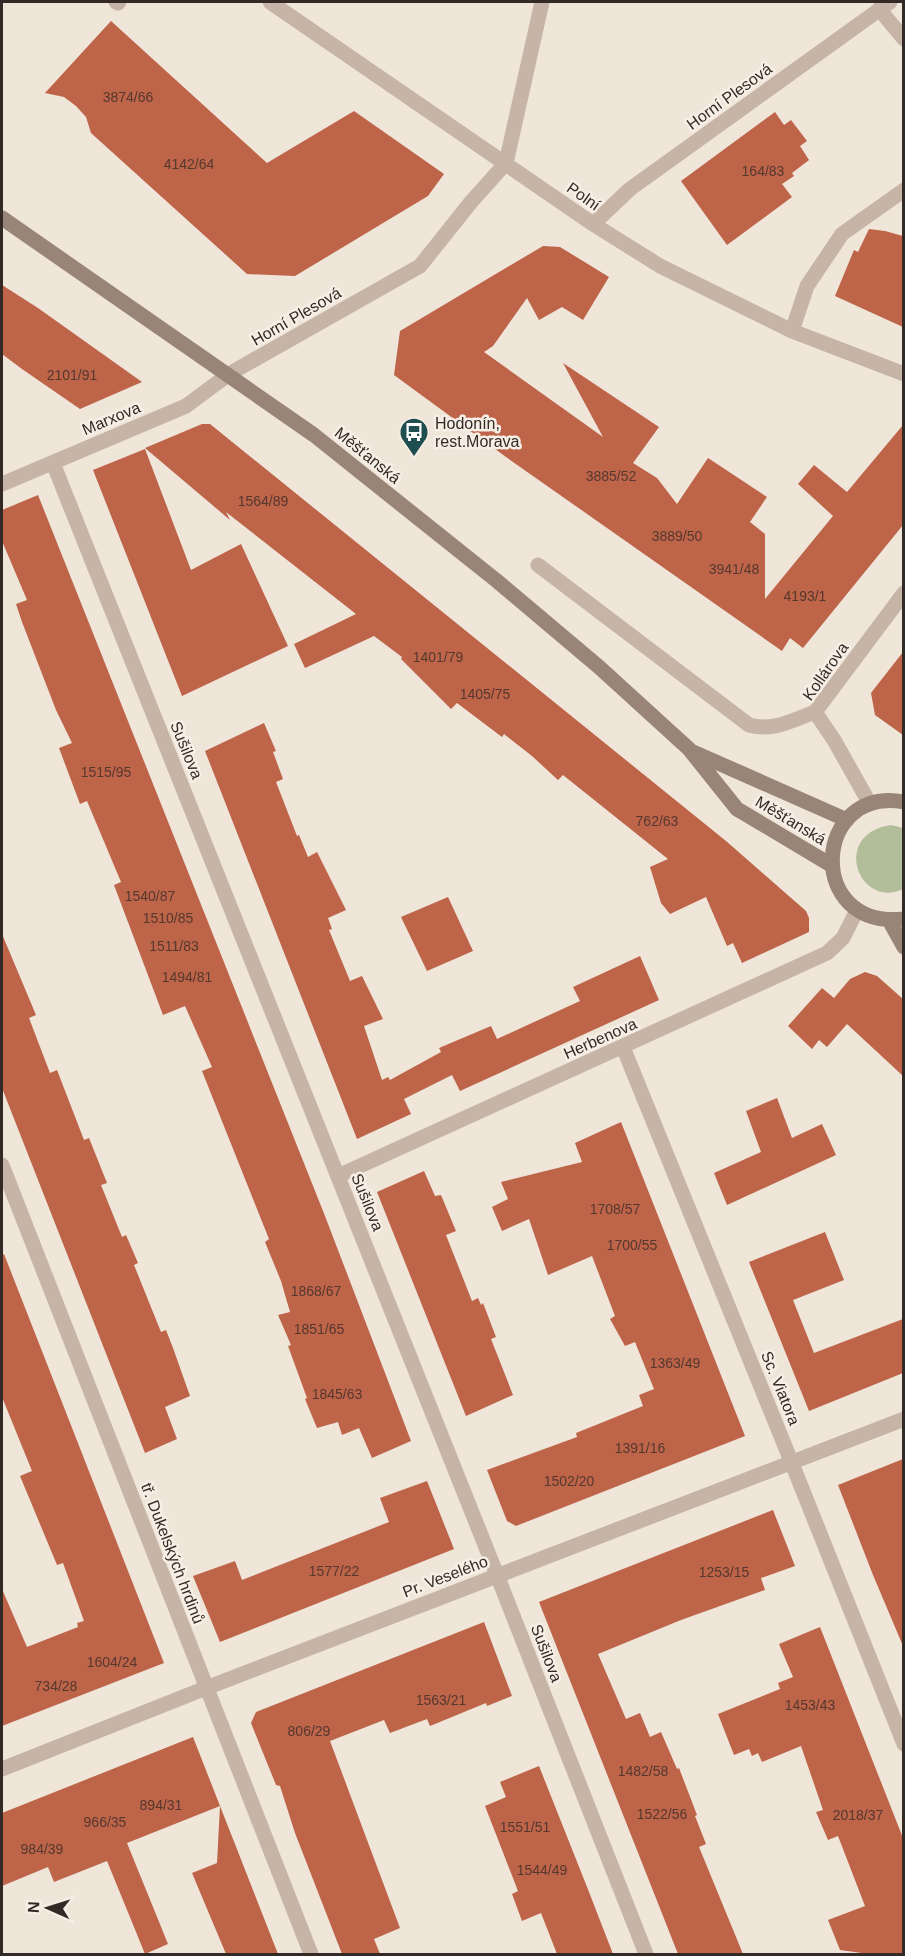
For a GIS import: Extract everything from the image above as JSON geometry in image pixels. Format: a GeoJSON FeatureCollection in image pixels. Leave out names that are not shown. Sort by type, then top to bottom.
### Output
{"type":"FeatureCollection","features":[{"type":"Feature","properties":{"kind":"main road","name":"Měšťanská"},"geometry":{"type":"LineString","coordinates":[[2,218],[314,435],[497,581],[599,667],[688,749],[737,809],[831,865]]}},
{"type":"Feature","properties":{"kind":"main road","name":"Měšťanská"},"geometry":{"type":"LineString","coordinates":[[688,749],[847,820]]}},
{"type":"Feature","properties":{"kind":"main road"},"geometry":{"type":"LineString","coordinates":[[903,802],[885,801],[870,804],[847,820],[838,833],[832,849],[831,865],[835,882],[844,898],[857,910],[873,917],[896,920],[903,947]]}},
{"type":"Feature","properties":{"kind":"street","name":"Polní"},"geometry":{"type":"LineString","coordinates":[[270,2],[592,224],[660,266],[792,331],[903,374]]}},
{"type":"Feature","properties":{"kind":"street"},"geometry":{"type":"LineString","coordinates":[[506,163],[542,2]]}},
{"type":"Feature","properties":{"kind":"street"},"geometry":{"type":"LineString","coordinates":[[885,5],[903,39]]}},
{"type":"Feature","properties":{"kind":"street","name":"Horní Plesová"},"geometry":{"type":"LineString","coordinates":[[592,224],[630,189],[885,5]]}},
{"type":"Feature","properties":{"kind":"street","name":"Horní Plesová"},"geometry":{"type":"LineString","coordinates":[[229,375],[420,266],[471,202],[506,163]]}},
{"type":"Feature","properties":{"kind":"street"},"geometry":{"type":"LineString","coordinates":[[792,331],[807,286],[842,234],[903,190]]}},
{"type":"Feature","properties":{"kind":"street","name":"Marxova"},"geometry":{"type":"LineString","coordinates":[[2,484],[186,406],[229,375]]}},
{"type":"Feature","properties":{"kind":"street","name":"Sušilova"},"geometry":{"type":"LineString","coordinates":[[53,463],[646,1954]]}},
{"type":"Feature","properties":{"kind":"street"},"geometry":{"type":"LineString","coordinates":[[538,565],[749,725],[761,729],[815,712]]}},
{"type":"Feature","properties":{"kind":"street","name":"Kollárova"},"geometry":{"type":"LineString","coordinates":[[870,804],[834,740],[815,712],[903,593]]}},
{"type":"Feature","properties":{"kind":"street","name":"Herbenova"},"geometry":{"type":"LineString","coordinates":[[338,1176],[827,953],[843,938],[857,910]]}},
{"type":"Feature","properties":{"kind":"street","name":"Sc. Viatora"},"geometry":{"type":"LineString","coordinates":[[623,1047],[903,1744]]}},
{"type":"Feature","properties":{"kind":"street","name":"tř. Dukelských hrdinů"},"geometry":{"type":"LineString","coordinates":[[2,1165],[311,1954]]}},
{"type":"Feature","properties":{"kind":"street","name":"Pr. Veselého"},"geometry":{"type":"LineString","coordinates":[[2,1769],[903,1419]]}},
{"type":"Feature","properties":{"kind":"green space"},"geometry":{"type":"Polygon","coordinates":[[[891,825],[903,828],[903,889],[887,893],[874,889],[864,880],[858,868],[856,855],[861,842],[872,831],[891,825]]]}},
{"type":"Feature","properties":{"kind":"building"},"geometry":{"type":"Polygon","coordinates":[[[111,21],[267,163],[354,111],[444,174],[428,196],[295,276],[247,274],[91,133],[86,117],[76,106],[64,97],[45,93],[111,21]]]}},
{"type":"Feature","properties":{"kind":"building"},"geometry":{"type":"Polygon","coordinates":[[[775,112],[784,125],[791,120],[807,141],[800,146],[809,160],[792,173],[794,176],[782,184],[792,197],[727,245],[681,181],[775,112]]]}},
{"type":"Feature","properties":{"kind":"building"},"geometry":{"type":"Polygon","coordinates":[[[869,229],[903,236],[903,327],[835,296],[854,250],[858,252],[869,229]]]}},
{"type":"Feature","properties":{"kind":"building"},"geometry":{"type":"Polygon","coordinates":[[[543,246],[560,247],[609,277],[583,320],[562,307],[539,320],[527,298],[493,346],[484,352],[603,437],[563,363],[659,427],[633,463],[657,478],[677,504],[708,458],[767,497],[750,522],[765,534],[765,599],[833,516],[798,484],[814,465],[847,492],[903,425],[903,525],[803,648],[790,638],[782,651],[506,457],[394,375],[400,331],[543,246]]]}},
{"type":"Feature","properties":{"kind":"building"},"geometry":{"type":"Polygon","coordinates":[[[2,285],[142,382],[80,409],[22,369],[2,354],[2,285]]]}},
{"type":"Feature","properties":{"kind":"building"},"geometry":{"type":"Polygon","coordinates":[[[202,424],[210,424],[726,841],[806,911],[809,918],[809,932],[742,963],[733,943],[727,946],[706,897],[670,914],[661,903],[650,867],[668,859],[563,775],[558,780],[504,734],[502,737],[457,703],[451,709],[401,659],[402,657],[374,636],[305,668],[294,644],[356,614],[226,512],[230,520],[145,448],[202,424]]]}},
{"type":"Feature","properties":{"kind":"building"},"geometry":{"type":"Polygon","coordinates":[[[145,449],[191,570],[241,544],[288,646],[182,696],[93,470],[145,449]]]}},
{"type":"Feature","properties":{"kind":"building"},"geometry":{"type":"Polygon","coordinates":[[[38,495],[325,1216],[411,1441],[372,1458],[359,1428],[342,1435],[338,1422],[317,1428],[288,1346],[291,1345],[278,1315],[290,1312],[281,1281],[265,1242],[269,1239],[202,1071],[212,1067],[185,1006],[163,1015],[114,885],[121,882],[87,801],[80,804],[59,748],[72,743],[56,710],[22,622],[16,604],[27,600],[2,541],[2,510],[38,495]]]}},
{"type":"Feature","properties":{"kind":"building"},"geometry":{"type":"Polygon","coordinates":[[[903,652],[903,735],[875,715],[871,693],[903,652]]]}},
{"type":"Feature","properties":{"kind":"building"},"geometry":{"type":"Polygon","coordinates":[[[264,723],[276,751],[273,752],[283,779],[276,782],[297,836],[299,835],[308,857],[317,852],[346,910],[328,918],[332,929],[329,930],[350,981],[362,976],[383,1019],[364,1026],[382,1080],[388,1077],[390,1080],[441,1052],[439,1048],[491,1026],[497,1039],[580,1001],[573,987],[640,956],[659,1000],[460,1091],[452,1075],[404,1099],[411,1114],[357,1139],[205,751],[264,723]]]}},
{"type":"Feature","properties":{"kind":"building"},"geometry":{"type":"Polygon","coordinates":[[[448,897],[473,951],[427,971],[401,917],[448,897]]]}},
{"type":"Feature","properties":{"kind":"building"},"geometry":{"type":"Polygon","coordinates":[[[2,934],[36,1015],[29,1018],[50,1073],[57,1070],[84,1140],[89,1138],[107,1183],[101,1185],[122,1237],[126,1235],[138,1263],[134,1265],[161,1332],[166,1330],[190,1396],[165,1407],[177,1439],[145,1453],[2,1088],[2,934]]]}},
{"type":"Feature","properties":{"kind":"building"},"geometry":{"type":"Polygon","coordinates":[[[865,972],[877,976],[903,999],[903,1076],[847,1024],[827,1047],[819,1040],[812,1049],[788,1026],[822,988],[834,998],[850,979],[865,972]]]}},
{"type":"Feature","properties":{"kind":"building"},"geometry":{"type":"Polygon","coordinates":[[[777,1098],[792,1138],[822,1124],[836,1155],[727,1205],[714,1173],[761,1152],[746,1111],[777,1098]]]}},
{"type":"Feature","properties":{"kind":"building"},"geometry":{"type":"Polygon","coordinates":[[[621,1122],[745,1436],[516,1526],[507,1521],[487,1470],[577,1437],[576,1433],[643,1406],[639,1395],[654,1389],[635,1342],[625,1346],[610,1319],[615,1316],[592,1256],[548,1275],[529,1219],[502,1231],[492,1207],[508,1199],[501,1182],[582,1162],[575,1143],[621,1122]]]}},
{"type":"Feature","properties":{"kind":"building"},"geometry":{"type":"Polygon","coordinates":[[[424,1171],[435,1196],[441,1195],[456,1231],[446,1235],[472,1301],[478,1298],[481,1305],[483,1303],[496,1337],[491,1339],[513,1395],[466,1416],[377,1192],[424,1171]]]}},
{"type":"Feature","properties":{"kind":"building"},"geometry":{"type":"Polygon","coordinates":[[[825,1232],[844,1280],[793,1300],[814,1353],[903,1319],[903,1373],[809,1411],[749,1262],[825,1232]]]}},
{"type":"Feature","properties":{"kind":"building"},"geometry":{"type":"Polygon","coordinates":[[[4,1254],[164,1663],[2,1726],[2,1589],[27,1647],[78,1627],[77,1623],[84,1621],[63,1563],[57,1565],[20,1476],[32,1471],[2,1397],[2,1255],[4,1254]]]}},
{"type":"Feature","properties":{"kind":"building"},"geometry":{"type":"Polygon","coordinates":[[[903,1459],[903,1646],[838,1485],[903,1459]]]}},
{"type":"Feature","properties":{"kind":"building"},"geometry":{"type":"Polygon","coordinates":[[[427,1481],[454,1549],[220,1642],[193,1576],[235,1561],[242,1580],[389,1522],[380,1498],[427,1481]]]}},
{"type":"Feature","properties":{"kind":"building"},"geometry":{"type":"Polygon","coordinates":[[[773,1510],[795,1566],[761,1578],[765,1590],[681,1620],[598,1654],[626,1719],[640,1713],[650,1737],[661,1732],[677,1769],[679,1768],[706,1844],[699,1847],[743,1954],[678,1954],[539,1602],[773,1510]]]}},
{"type":"Feature","properties":{"kind":"building"},"geometry":{"type":"Polygon","coordinates":[[[484,1622],[512,1696],[487,1706],[486,1703],[430,1726],[427,1719],[390,1733],[384,1720],[330,1741],[400,1928],[374,1939],[380,1954],[342,1954],[295,1833],[280,1786],[276,1785],[251,1723],[256,1712],[484,1622]]]}},
{"type":"Feature","properties":{"kind":"building"},"geometry":{"type":"Polygon","coordinates":[[[820,1627],[903,1838],[903,1954],[863,1954],[840,1950],[828,1920],[865,1906],[838,1836],[828,1840],[816,1812],[823,1810],[801,1746],[762,1762],[758,1753],[752,1756],[749,1749],[734,1755],[718,1714],[780,1689],[778,1683],[793,1677],[779,1644],[820,1627]]]}},
{"type":"Feature","properties":{"kind":"building"},"geometry":{"type":"Polygon","coordinates":[[[193,1737],[278,1954],[226,1954],[192,1873],[217,1863],[220,1806],[127,1843],[168,1944],[145,1954],[107,1861],[54,1882],[48,1867],[2,1886],[2,1813],[193,1737]]]}},
{"type":"Feature","properties":{"kind":"building"},"geometry":{"type":"Polygon","coordinates":[[[539,1766],[613,1954],[557,1954],[541,1913],[522,1921],[512,1894],[518,1891],[485,1806],[506,1797],[500,1782],[539,1766]]]}},
{"type":"Feature","properties":{"kind":"place","name":"Hodonín, rest.Morava"},"geometry":{"type":"Point","coordinates":[414,458]}}]}
